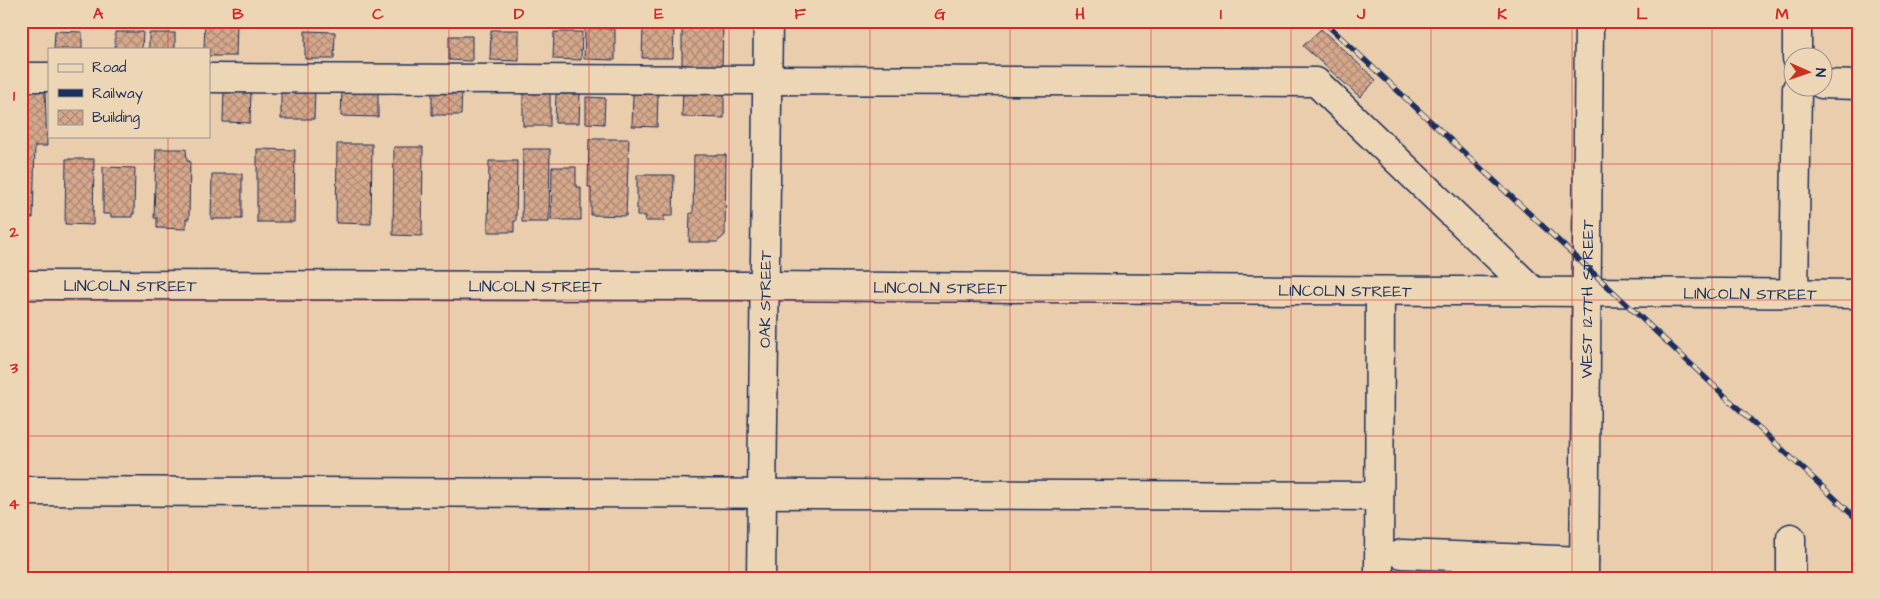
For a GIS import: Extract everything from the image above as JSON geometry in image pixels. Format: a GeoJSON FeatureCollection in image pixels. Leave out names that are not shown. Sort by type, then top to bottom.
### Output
{"type":"FeatureCollection","features":[{"type":"Feature","properties":{"kind":"street","name":"OAK STREET"},"geometry":{"type":"LineString","coordinates":[[762,578],[768,21]]}},
{"type":"Feature","properties":{"kind":"street","name":"WEST 127TH STREET"},"geometry":{"type":"LineString","coordinates":[[1584,569],[1589,21]]}},
{"type":"Feature","properties":{"kind":"street"},"geometry":{"type":"LineString","coordinates":[[1797,21],[1797,48]]}},
{"type":"Feature","properties":{"kind":"street"},"geometry":{"type":"LineString","coordinates":[[21,77],[48,77]]}},
{"type":"Feature","properties":{"kind":"street"},"geometry":{"type":"LineString","coordinates":[[210,78],[1316,82],[1534,292]]}},
{"type":"Feature","properties":{"kind":"street"},"geometry":{"type":"LineString","coordinates":[[1832,84],[1859,85]]}},
{"type":"Feature","properties":{"kind":"street"},"geometry":{"type":"LineString","coordinates":[[1794,294],[1797,98]]}},
{"type":"Feature","properties":{"kind":"street","name":"LINCOLN STREET"},"geometry":{"type":"LineString","coordinates":[[21,285],[765,286],[1859,294]]}},
{"type":"Feature","properties":{"kind":"street"},"geometry":{"type":"LineString","coordinates":[[1379,578],[1380,291]]}},
{"type":"Feature","properties":{"kind":"street"},"geometry":{"type":"LineString","coordinates":[[21,492],[1379,496]]}},
{"type":"Feature","properties":{"kind":"street"},"geometry":{"type":"LineString","coordinates":[[1791,538],[1791,578]]}},
{"type":"Feature","properties":{"kind":"street"},"geometry":{"type":"LineString","coordinates":[[1402,554],[1584,569]]}},
{"type":"Feature","properties":{"kind":"building"},"geometry":{"type":"Polygon","coordinates":[[[205,21],[237,21],[236,56],[210,56],[210,48],[204,48],[205,21]]]}},
{"type":"Feature","properties":{"kind":"building"},"geometry":{"type":"Polygon","coordinates":[[[682,24],[723,25],[722,67],[682,67],[682,24]]]}},
{"type":"Feature","properties":{"kind":"building"},"geometry":{"type":"Polygon","coordinates":[[[585,28],[615,29],[615,60],[584,59],[585,28]]]}},
{"type":"Feature","properties":{"kind":"building"},"geometry":{"type":"Polygon","coordinates":[[[643,28],[674,29],[673,58],[642,58],[643,28]]]}},
{"type":"Feature","properties":{"kind":"building"},"geometry":{"type":"Polygon","coordinates":[[[1321,29],[1376,80],[1360,97],[1303,46],[1321,29]]]}},
{"type":"Feature","properties":{"kind":"building"},"geometry":{"type":"Polygon","coordinates":[[[491,30],[519,30],[519,61],[490,60],[491,30]]]}},
{"type":"Feature","properties":{"kind":"building"},"geometry":{"type":"Polygon","coordinates":[[[55,31],[82,32],[82,48],[54,48],[55,31]]]}},
{"type":"Feature","properties":{"kind":"building"},"geometry":{"type":"Polygon","coordinates":[[[305,31],[335,32],[334,59],[305,59],[305,31]]]}},
{"type":"Feature","properties":{"kind":"building"},"geometry":{"type":"Polygon","coordinates":[[[115,32],[143,32],[142,48],[115,48],[115,32]]]}},
{"type":"Feature","properties":{"kind":"building"},"geometry":{"type":"Polygon","coordinates":[[[554,32],[582,32],[581,60],[553,59],[554,32]]]}},
{"type":"Feature","properties":{"kind":"building"},"geometry":{"type":"Polygon","coordinates":[[[149,33],[175,33],[175,48],[149,48],[149,33]]]}},
{"type":"Feature","properties":{"kind":"building"},"geometry":{"type":"Polygon","coordinates":[[[449,36],[472,36],[472,61],[449,60],[449,36]]]}},
{"type":"Feature","properties":{"kind":"building"},"geometry":{"type":"Polygon","coordinates":[[[432,87],[462,88],[461,115],[432,115],[432,87]]]}},
{"type":"Feature","properties":{"kind":"building"},"geometry":{"type":"Polygon","coordinates":[[[224,88],[251,88],[250,123],[223,122],[224,88]]]}},
{"type":"Feature","properties":{"kind":"building"},"geometry":{"type":"Polygon","coordinates":[[[281,89],[315,89],[314,119],[281,119],[281,89]]]}},
{"type":"Feature","properties":{"kind":"building"},"geometry":{"type":"Polygon","coordinates":[[[342,89],[378,90],[378,117],[341,116],[342,89]]]}},
{"type":"Feature","properties":{"kind":"building"},"geometry":{"type":"Polygon","coordinates":[[[683,89],[724,90],[724,118],[682,117],[683,89]]]}},
{"type":"Feature","properties":{"kind":"building"},"geometry":{"type":"Polygon","coordinates":[[[21,91],[45,91],[47,146],[35,146],[33,218],[21,218],[21,91]]]}},
{"type":"Feature","properties":{"kind":"building"},"geometry":{"type":"Polygon","coordinates":[[[523,93],[550,93],[550,126],[523,126],[523,93]]]}},
{"type":"Feature","properties":{"kind":"building"},"geometry":{"type":"Polygon","coordinates":[[[556,94],[580,94],[579,123],[555,123],[556,94]]]}},
{"type":"Feature","properties":{"kind":"building"},"geometry":{"type":"Polygon","coordinates":[[[633,94],[658,94],[657,127],[632,126],[633,94]]]}},
{"type":"Feature","properties":{"kind":"building"},"geometry":{"type":"Polygon","coordinates":[[[586,97],[605,98],[604,124],[586,123],[586,97]]]}},
{"type":"Feature","properties":{"kind":"building"},"geometry":{"type":"Polygon","coordinates":[[[589,139],[629,139],[626,216],[591,215],[591,187],[588,187],[589,139]]]}},
{"type":"Feature","properties":{"kind":"building"},"geometry":{"type":"Polygon","coordinates":[[[337,144],[372,144],[371,224],[336,223],[337,144]]]}},
{"type":"Feature","properties":{"kind":"building"},"geometry":{"type":"Polygon","coordinates":[[[394,147],[423,147],[422,236],[393,235],[394,147]]]}},
{"type":"Feature","properties":{"kind":"building"},"geometry":{"type":"Polygon","coordinates":[[[156,149],[186,149],[187,161],[190,161],[189,219],[186,219],[186,229],[157,228],[157,218],[154,218],[156,149]]]}},
{"type":"Feature","properties":{"kind":"building"},"geometry":{"type":"Polygon","coordinates":[[[257,149],[295,150],[294,222],[257,222],[257,149]]]}},
{"type":"Feature","properties":{"kind":"building"},"geometry":{"type":"Polygon","coordinates":[[[523,149],[550,149],[549,222],[522,222],[523,149]]]}},
{"type":"Feature","properties":{"kind":"building"},"geometry":{"type":"Polygon","coordinates":[[[694,155],[726,155],[725,235],[717,242],[689,242],[690,213],[693,213],[694,155]]]}},
{"type":"Feature","properties":{"kind":"building"},"geometry":{"type":"Polygon","coordinates":[[[66,159],[94,159],[93,225],[65,224],[66,159]]]}},
{"type":"Feature","properties":{"kind":"building"},"geometry":{"type":"Polygon","coordinates":[[[489,161],[517,161],[516,221],[514,221],[514,232],[488,232],[489,161]]]}},
{"type":"Feature","properties":{"kind":"building"},"geometry":{"type":"Polygon","coordinates":[[[103,167],[135,168],[134,214],[132,214],[132,217],[111,217],[111,214],[103,214],[103,167]]]}},
{"type":"Feature","properties":{"kind":"building"},"geometry":{"type":"Polygon","coordinates":[[[552,167],[576,167],[576,187],[581,187],[581,220],[551,220],[552,167]]]}},
{"type":"Feature","properties":{"kind":"building"},"geometry":{"type":"Polygon","coordinates":[[[212,174],[242,174],[242,219],[211,219],[212,174]]]}},
{"type":"Feature","properties":{"kind":"building"},"geometry":{"type":"Polygon","coordinates":[[[637,175],[674,175],[673,216],[664,216],[664,221],[645,221],[646,216],[637,216],[637,175]]]}},
{"type":"Feature","properties":{"kind":"railway"},"geometry":{"type":"LineString","coordinates":[[1323,21],[1859,521]]}}]}
